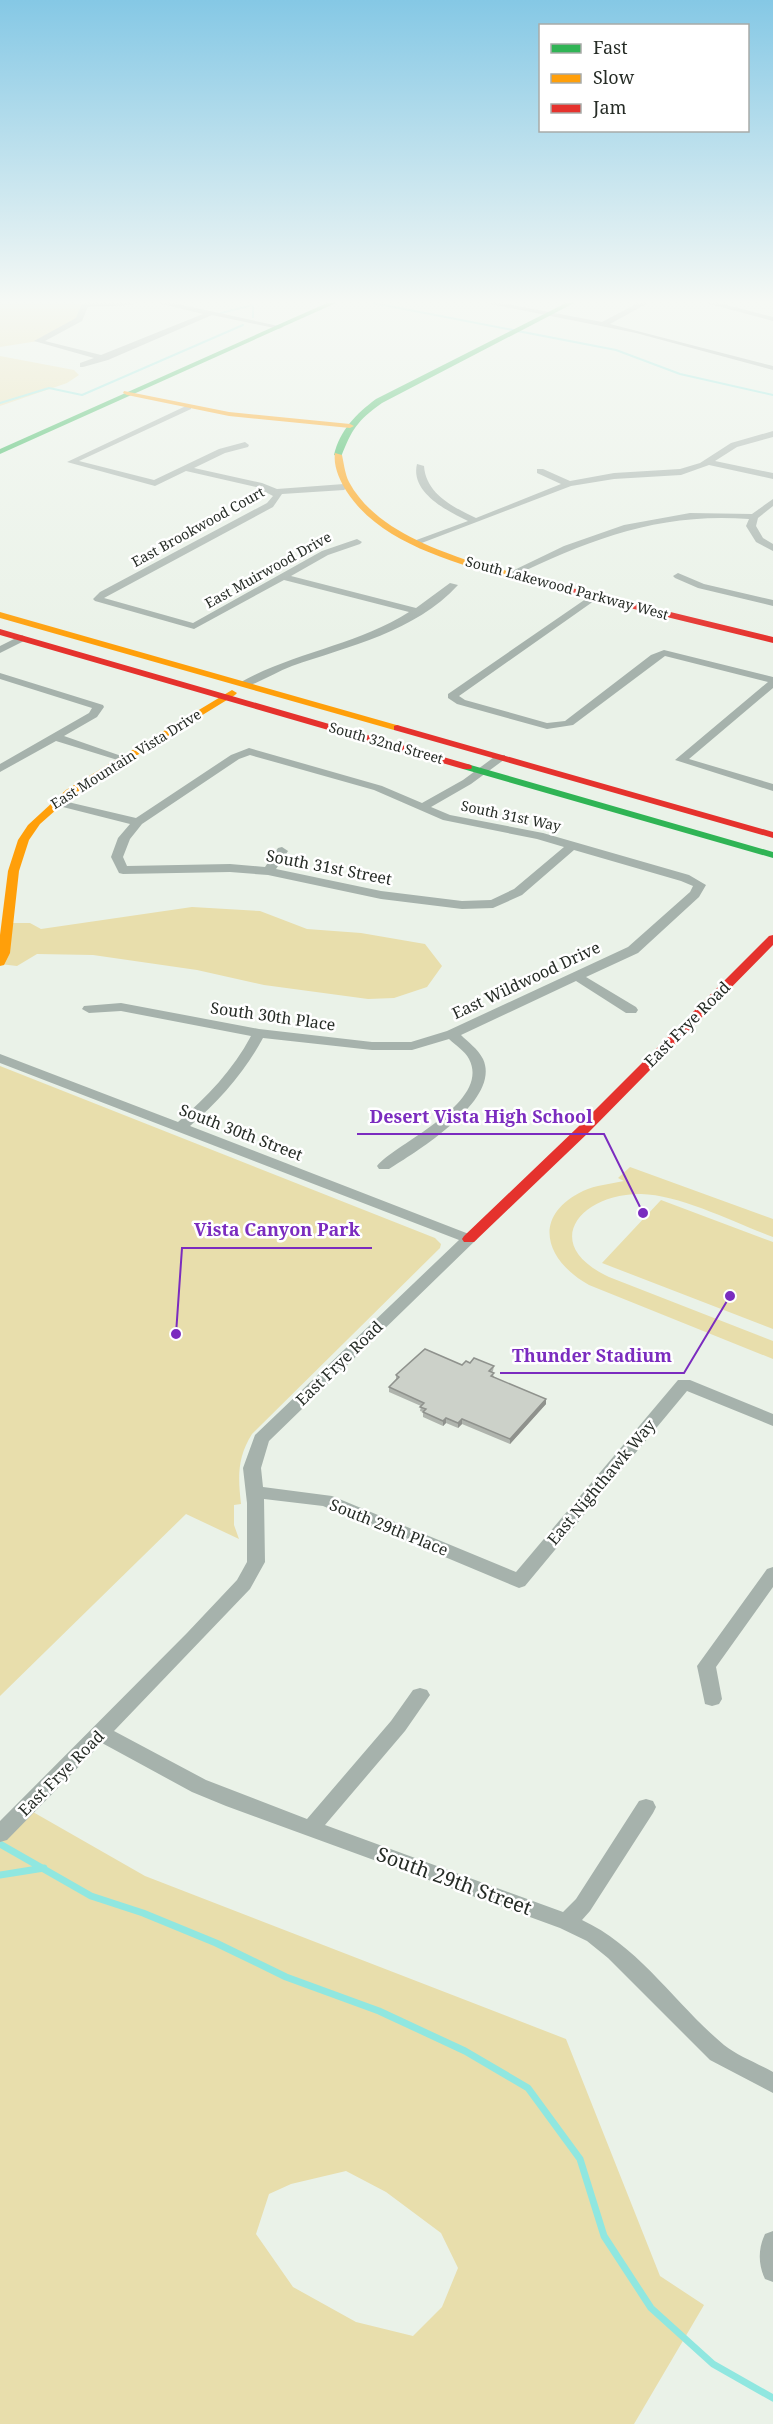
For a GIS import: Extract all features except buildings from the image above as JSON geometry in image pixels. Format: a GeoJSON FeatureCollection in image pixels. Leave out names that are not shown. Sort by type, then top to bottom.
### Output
{"type":"FeatureCollection","features":[{"type":"Feature","properties":{"kind":"main road"},"geometry":{"type":"LineString","coordinates":[[0,440],[53,416]]}},
{"type":"Feature","properties":{"kind":"main road"},"geometry":{"type":"LineString","coordinates":[[0,452],[80,416]]}},
{"type":"Feature","properties":{"kind":"main road"},"geometry":{"type":"LineString","coordinates":[[242,416],[350,426]]}},
{"type":"Feature","properties":{"kind":"main road"},"geometry":{"type":"LineString","coordinates":[[344,487],[337,457],[341,441],[350,426],[362,416]]}},
{"type":"Feature","properties":{"kind":"main road","name":"South Lakewood Parkway West"},"geometry":{"type":"LineString","coordinates":[[344,487],[367,512],[416,542],[452,557],[509,575],[773,640]]}},
{"type":"Feature","properties":{"kind":"main road","name":"South 32nd Street"},"geometry":{"type":"LineString","coordinates":[[0,615],[773,835]]}},
{"type":"Feature","properties":{"kind":"main road","name":"South 32nd Street"},"geometry":{"type":"LineString","coordinates":[[0,632],[773,855]]}},
{"type":"Feature","properties":{"kind":"main road","name":"East Mountain Vista Drive"},"geometry":{"type":"LineString","coordinates":[[0,963],[4,953],[16,855],[29,828],[55,802],[245,684]]}},
{"type":"Feature","properties":{"kind":"main road","name":"East Frye Road"},"geometry":{"type":"LineString","coordinates":[[469,1239],[583,1130],[773,938]]}},
{"type":"Feature","properties":{"kind":"street"},"geometry":{"type":"LineString","coordinates":[[169,416],[71,462],[155,483],[222,451],[245,445]]}},
{"type":"Feature","properties":{"kind":"street"},"geometry":{"type":"LineString","coordinates":[[416,542],[476,522],[569,484],[605,477],[675,473],[693,469],[734,446],[773,434]]}},
{"type":"Feature","properties":{"kind":"street"},"geometry":{"type":"LineString","coordinates":[[708,462],[773,476]]}},
{"type":"Feature","properties":{"kind":"street"},"geometry":{"type":"LineString","coordinates":[[420,466],[420,478],[432,494],[476,522]]}},
{"type":"Feature","properties":{"kind":"street"},"geometry":{"type":"LineString","coordinates":[[187,469],[259,485],[276,492]]}},
{"type":"Feature","properties":{"kind":"street"},"geometry":{"type":"LineString","coordinates":[[540,471],[569,484]]}},
{"type":"Feature","properties":{"kind":"street","name":"East Brookwood Court"},"geometry":{"type":"LineString","coordinates":[[194,626],[98,599],[270,506],[278,496],[276,492],[344,487]]}},
{"type":"Feature","properties":{"kind":"street"},"geometry":{"type":"LineString","coordinates":[[773,502],[754,517],[751,526],[759,540],[773,548]]}},
{"type":"Feature","properties":{"kind":"street"},"geometry":{"type":"LineString","coordinates":[[509,575],[611,531],[645,521],[702,515],[754,517]]}},
{"type":"Feature","properties":{"kind":"street","name":"East Muirwood Drive"},"geometry":{"type":"LineString","coordinates":[[194,626],[332,550],[357,542]]}},
{"type":"Feature","properties":{"kind":"street"},"geometry":{"type":"LineString","coordinates":[[284,576],[416,611]]}},
{"type":"Feature","properties":{"kind":"street"},"geometry":{"type":"LineString","coordinates":[[678,576],[701,585],[773,603]]}},
{"type":"Feature","properties":{"kind":"street","name":"East Mountain Vista Drive"},"geometry":{"type":"LineString","coordinates":[[245,684],[272,670],[371,636],[416,611],[453,585]]}},
{"type":"Feature","properties":{"kind":"street"},"geometry":{"type":"LineString","coordinates":[[596,597],[452,696],[461,702],[547,726],[558,726],[569,723],[655,657],[664,653],[773,681]]}},
{"type":"Feature","properties":{"kind":"street"},"geometry":{"type":"LineString","coordinates":[[0,650],[22,638]]}},
{"type":"Feature","properties":{"kind":"street"},"geometry":{"type":"LineString","coordinates":[[321,653],[337,662]]}},
{"type":"Feature","properties":{"kind":"street"},"geometry":{"type":"LineString","coordinates":[[0,676],[99,707],[93,715],[0,769]]}},
{"type":"Feature","properties":{"kind":"street"},"geometry":{"type":"LineString","coordinates":[[773,681],[681,760],[773,788]]}},
{"type":"Feature","properties":{"kind":"street"},"geometry":{"type":"LineString","coordinates":[[55,737],[124,759]]}},
{"type":"Feature","properties":{"kind":"street","name":"South 31st Way"},"geometry":{"type":"LineString","coordinates":[[138,822],[236,757],[249,751],[378,788],[465,823],[539,836],[700,885]]}},
{"type":"Feature","properties":{"kind":"street"},"geometry":{"type":"LineString","coordinates":[[423,807],[467,782],[501,757]]}},
{"type":"Feature","properties":{"kind":"street"},"geometry":{"type":"LineString","coordinates":[[55,802],[138,822]]}},
{"type":"Feature","properties":{"kind":"street","name":"South 31st Street"},"geometry":{"type":"LineString","coordinates":[[138,822],[124,838],[117,857],[123,870],[218,868],[268,871],[381,895],[462,905],[493,904],[518,892],[573,845]]}},
{"type":"Feature","properties":{"kind":"street"},"geometry":{"type":"LineString","coordinates":[[268,871],[282,851]]}},
{"type":"Feature","properties":{"kind":"street","name":"East Wildwood Drive"},"geometry":{"type":"LineString","coordinates":[[384,1166],[445,1124],[471,1093],[480,1074],[476,1059],[452,1034],[633,950],[695,894],[700,885]]}},
{"type":"Feature","properties":{"kind":"street"},"geometry":{"type":"LineString","coordinates":[[578,977],[632,1010]]}},
{"type":"Feature","properties":{"kind":"street","name":"South 30th Place"},"geometry":{"type":"LineString","coordinates":[[89,1009],[121,1007],[259,1033],[391,1047],[412,1046],[452,1034]]}},
{"type":"Feature","properties":{"kind":"street"},"geometry":{"type":"LineString","coordinates":[[180,1128],[227,1083],[241,1065],[259,1033]]}},
{"type":"Feature","properties":{"kind":"street","name":"South 30th Street"},"geometry":{"type":"LineString","coordinates":[[0,1058],[469,1239]]}},
{"type":"Feature","properties":{"kind":"street","name":"East Frye Road"},"geometry":{"type":"LineString","coordinates":[[0,1834],[244,1584],[256,1562],[255,1492],[252,1468],[261,1439],[469,1239]]}},
{"type":"Feature","properties":{"kind":"street","name":"East Nighthawk Way"},"geometry":{"type":"LineString","coordinates":[[519,1581],[684,1384],[773,1420]]}},
{"type":"Feature","properties":{"kind":"street","name":"South 29th Place"},"geometry":{"type":"LineString","coordinates":[[255,1492],[326,1500],[519,1581]]}},
{"type":"Feature","properties":{"kind":"street"},"geometry":{"type":"LineString","coordinates":[[712,1699],[706,1666],[773,1574]]}},
{"type":"Feature","properties":{"kind":"street"},"geometry":{"type":"LineString","coordinates":[[310,1829],[398,1726],[420,1695]]}},
{"type":"Feature","properties":{"kind":"street","name":"South 29th Street"},"geometry":{"type":"LineString","coordinates":[[101,1733],[199,1785],[310,1829],[567,1922],[594,1935],[615,1952],[718,2053],[773,2083]]}},
{"type":"Feature","properties":{"kind":"street"},"geometry":{"type":"LineString","coordinates":[[567,1922],[583,1905],[646,1807]]}},
{"type":"Feature","properties":{"kind":"street"},"geometry":{"type":"LineString","coordinates":[[773,2242],[771,2247],[773,2271]]}},
{"type":"Feature","properties":{"kind":"shaded area"},"geometry":{"type":"Polygon","coordinates":[[[192,907],[260,911],[307,929],[361,933],[425,944],[442,966],[427,987],[394,998],[368,999],[264,985],[197,970],[93,955],[37,954],[17,966],[0,964],[9,923],[30,923],[41,929],[192,907]]]}},
{"type":"Feature","properties":{"kind":"shaded area"},"geometry":{"type":"Polygon","coordinates":[[[0,1066],[435,1238],[441,1244],[440,1248],[252,1434],[241,1460],[239,1485],[241,1504],[234,1505],[234,1525],[239,1539],[186,1514],[0,1696],[0,1066]]]}},
{"type":"Feature","properties":{"kind":"shaded area"},"geometry":{"type":"Polygon","coordinates":[[[630,1167],[773,1219],[773,1237],[690,1204],[641,1194],[619,1196],[601,1202],[586,1211],[576,1223],[572,1236],[576,1250],[588,1264],[609,1277],[773,1341],[773,1359],[589,1285],[562,1264],[554,1252],[550,1239],[550,1226],[556,1213],[566,1202],[583,1191],[624,1181],[618,1178],[630,1167]]]}},
{"type":"Feature","properties":{"kind":"shaded area"},"geometry":{"type":"Polygon","coordinates":[[[661,1200],[773,1242],[773,1329],[602,1263],[661,1200]]]}},
{"type":"Feature","properties":{"kind":"shaded area"},"geometry":{"type":"Polygon","coordinates":[[[26,1808],[145,1876],[566,2039],[660,2276],[704,2305],[634,2424],[0,2424],[0,1834],[26,1808]],[[346,2171],[291,2184],[269,2194],[256,2234],[293,2287],[356,2322],[413,2336],[442,2307],[458,2268],[441,2233],[386,2192],[346,2171]]]}},
{"type":"Feature","properties":{"kind":"waterway"},"geometry":{"type":"LineString","coordinates":[[0,1844],[42,1868]]}},
{"type":"Feature","properties":{"kind":"waterway"},"geometry":{"type":"LineString","coordinates":[[0,1875],[42,1868]]}},
{"type":"Feature","properties":{"kind":"waterway"},"geometry":{"type":"LineString","coordinates":[[42,1868],[91,1896],[143,1913],[216,1943],[286,1977],[379,2011],[465,2051],[528,2088],[580,2159],[604,2236],[651,2308],[713,2364],[773,2398]]}},
{"type":"Feature","properties":{"kind":"traffic: fast"},"geometry":{"type":"LineString","coordinates":[[0,452],[80,416]]}},
{"type":"Feature","properties":{"kind":"traffic: fast"},"geometry":{"type":"LineString","coordinates":[[338,455],[343,438],[361,416]]}},
{"type":"Feature","properties":{"kind":"traffic: fast"},"geometry":{"type":"LineString","coordinates":[[467,767],[773,855]]}},
{"type":"Feature","properties":{"kind":"traffic: slow"},"geometry":{"type":"LineString","coordinates":[[250,416],[350,426]]}},
{"type":"Feature","properties":{"kind":"traffic: slow"},"geometry":{"type":"LineString","coordinates":[[338,455],[344,480],[358,502],[379,521],[405,537],[434,550],[514,577]]}},
{"type":"Feature","properties":{"kind":"traffic: slow"},"geometry":{"type":"LineString","coordinates":[[0,615],[397,728]]}},
{"type":"Feature","properties":{"kind":"traffic: slow"},"geometry":{"type":"LineString","coordinates":[[0,963],[4,953],[10,887],[17,855],[36,822],[70,792],[232,693]]}},
{"type":"Feature","properties":{"kind":"traffic: jam"},"geometry":{"type":"LineString","coordinates":[[514,577],[773,640]]}},
{"type":"Feature","properties":{"kind":"traffic: jam"},"geometry":{"type":"LineString","coordinates":[[0,632],[467,767]]}},
{"type":"Feature","properties":{"kind":"traffic: jam"},"geometry":{"type":"LineString","coordinates":[[397,728],[773,835]]}},
{"type":"Feature","properties":{"kind":"traffic: jam"},"geometry":{"type":"LineString","coordinates":[[469,1239],[583,1130],[773,938]]}},
{"type":"Feature","properties":{"kind":"place","name":"Desert Vista High School"},"geometry":{"type":"Point","coordinates":[643,1213]}},
{"type":"Feature","properties":{"kind":"place","name":"Thunder Stadium"},"geometry":{"type":"Point","coordinates":[730,1296]}},
{"type":"Feature","properties":{"kind":"place","name":"Vista Canyon Park"},"geometry":{"type":"Point","coordinates":[176,1334]}}]}
